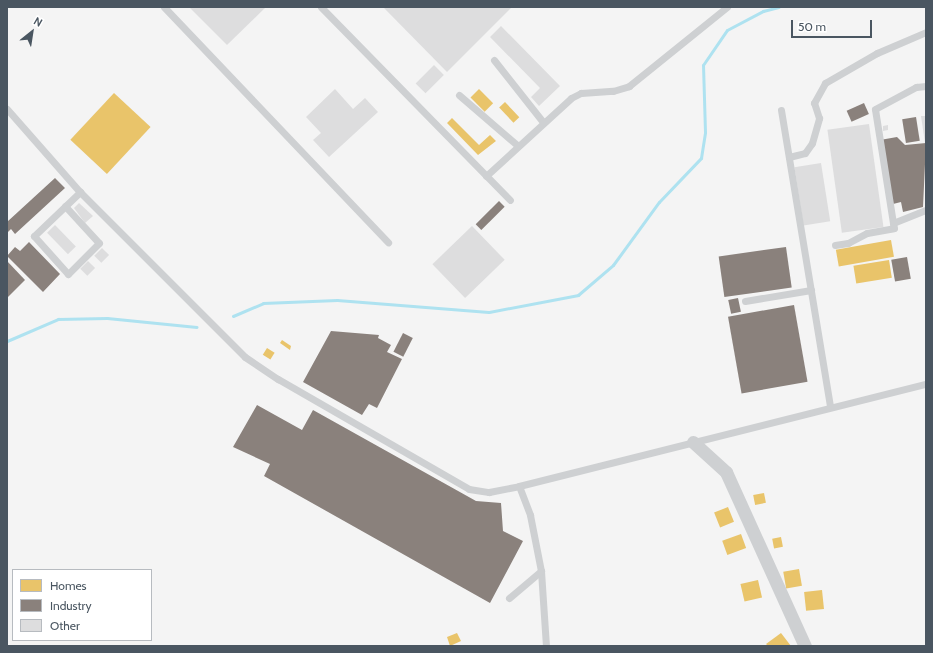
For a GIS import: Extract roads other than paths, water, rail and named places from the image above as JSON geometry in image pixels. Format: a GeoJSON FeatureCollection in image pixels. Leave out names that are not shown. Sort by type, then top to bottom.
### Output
{"type":"FeatureCollection","features":[{"type":"Feature","properties":{"kind":"street"},"geometry":{"type":"LineString","coordinates":[[693,442],[726,472],[805,646]]}},
{"type":"Feature","properties":{"kind":"lane"},"geometry":{"type":"LineString","coordinates":[[164,7],[388,242]]}},
{"type":"Feature","properties":{"kind":"lane"},"geometry":{"type":"LineString","coordinates":[[321,7],[510,200]]}},
{"type":"Feature","properties":{"kind":"lane"},"geometry":{"type":"LineString","coordinates":[[486,176],[543,122],[581,93],[613,91],[644,78],[727,7]]}},
{"type":"Feature","properties":{"kind":"lane"},"geometry":{"type":"LineString","coordinates":[[789,157],[805,153],[812,143],[819,118],[814,103],[825,82],[877,53],[926,32]]}},
{"type":"Feature","properties":{"kind":"lane"},"geometry":{"type":"LineString","coordinates":[[494,60],[543,122]]}},
{"type":"Feature","properties":{"kind":"lane"},"geometry":{"type":"LineString","coordinates":[[835,245],[848,243],[867,233],[894,228],[875,109],[916,87],[926,86]]}},
{"type":"Feature","properties":{"kind":"lane"},"geometry":{"type":"LineString","coordinates":[[458,95],[518,146]]}},
{"type":"Feature","properties":{"kind":"lane"},"geometry":{"type":"LineString","coordinates":[[7,109],[80,192],[229,340],[278,379],[469,489],[489,492],[519,486],[830,406],[926,384]]}},
{"type":"Feature","properties":{"kind":"lane"},"geometry":{"type":"LineString","coordinates":[[781,110],[830,406]]}},
{"type":"Feature","properties":{"kind":"lane"},"geometry":{"type":"LineString","coordinates":[[65,206],[99,243],[68,274],[34,236],[65,206],[80,192]]}},
{"type":"Feature","properties":{"kind":"lane"},"geometry":{"type":"LineString","coordinates":[[893,223],[926,210]]}},
{"type":"Feature","properties":{"kind":"lane"},"geometry":{"type":"LineString","coordinates":[[745,301],[811,290]]}},
{"type":"Feature","properties":{"kind":"lane"},"geometry":{"type":"LineString","coordinates":[[519,486],[530,515],[541,571],[546,646]]}},
{"type":"Feature","properties":{"kind":"lane"},"geometry":{"type":"LineString","coordinates":[[509,598],[541,571]]}},
{"type":"Feature","properties":{"kind":"waterway"},"geometry":{"type":"LineString","coordinates":[[233,316],[263,303],[337,300],[489,312],[578,295],[613,265],[659,202],[701,158],[705,132],[703,65],[727,30],[763,11],[779,7]]}},
{"type":"Feature","properties":{"kind":"waterway"},"geometry":{"type":"LineString","coordinates":[[7,341],[58,319],[107,318],[197,327]]}}]}
